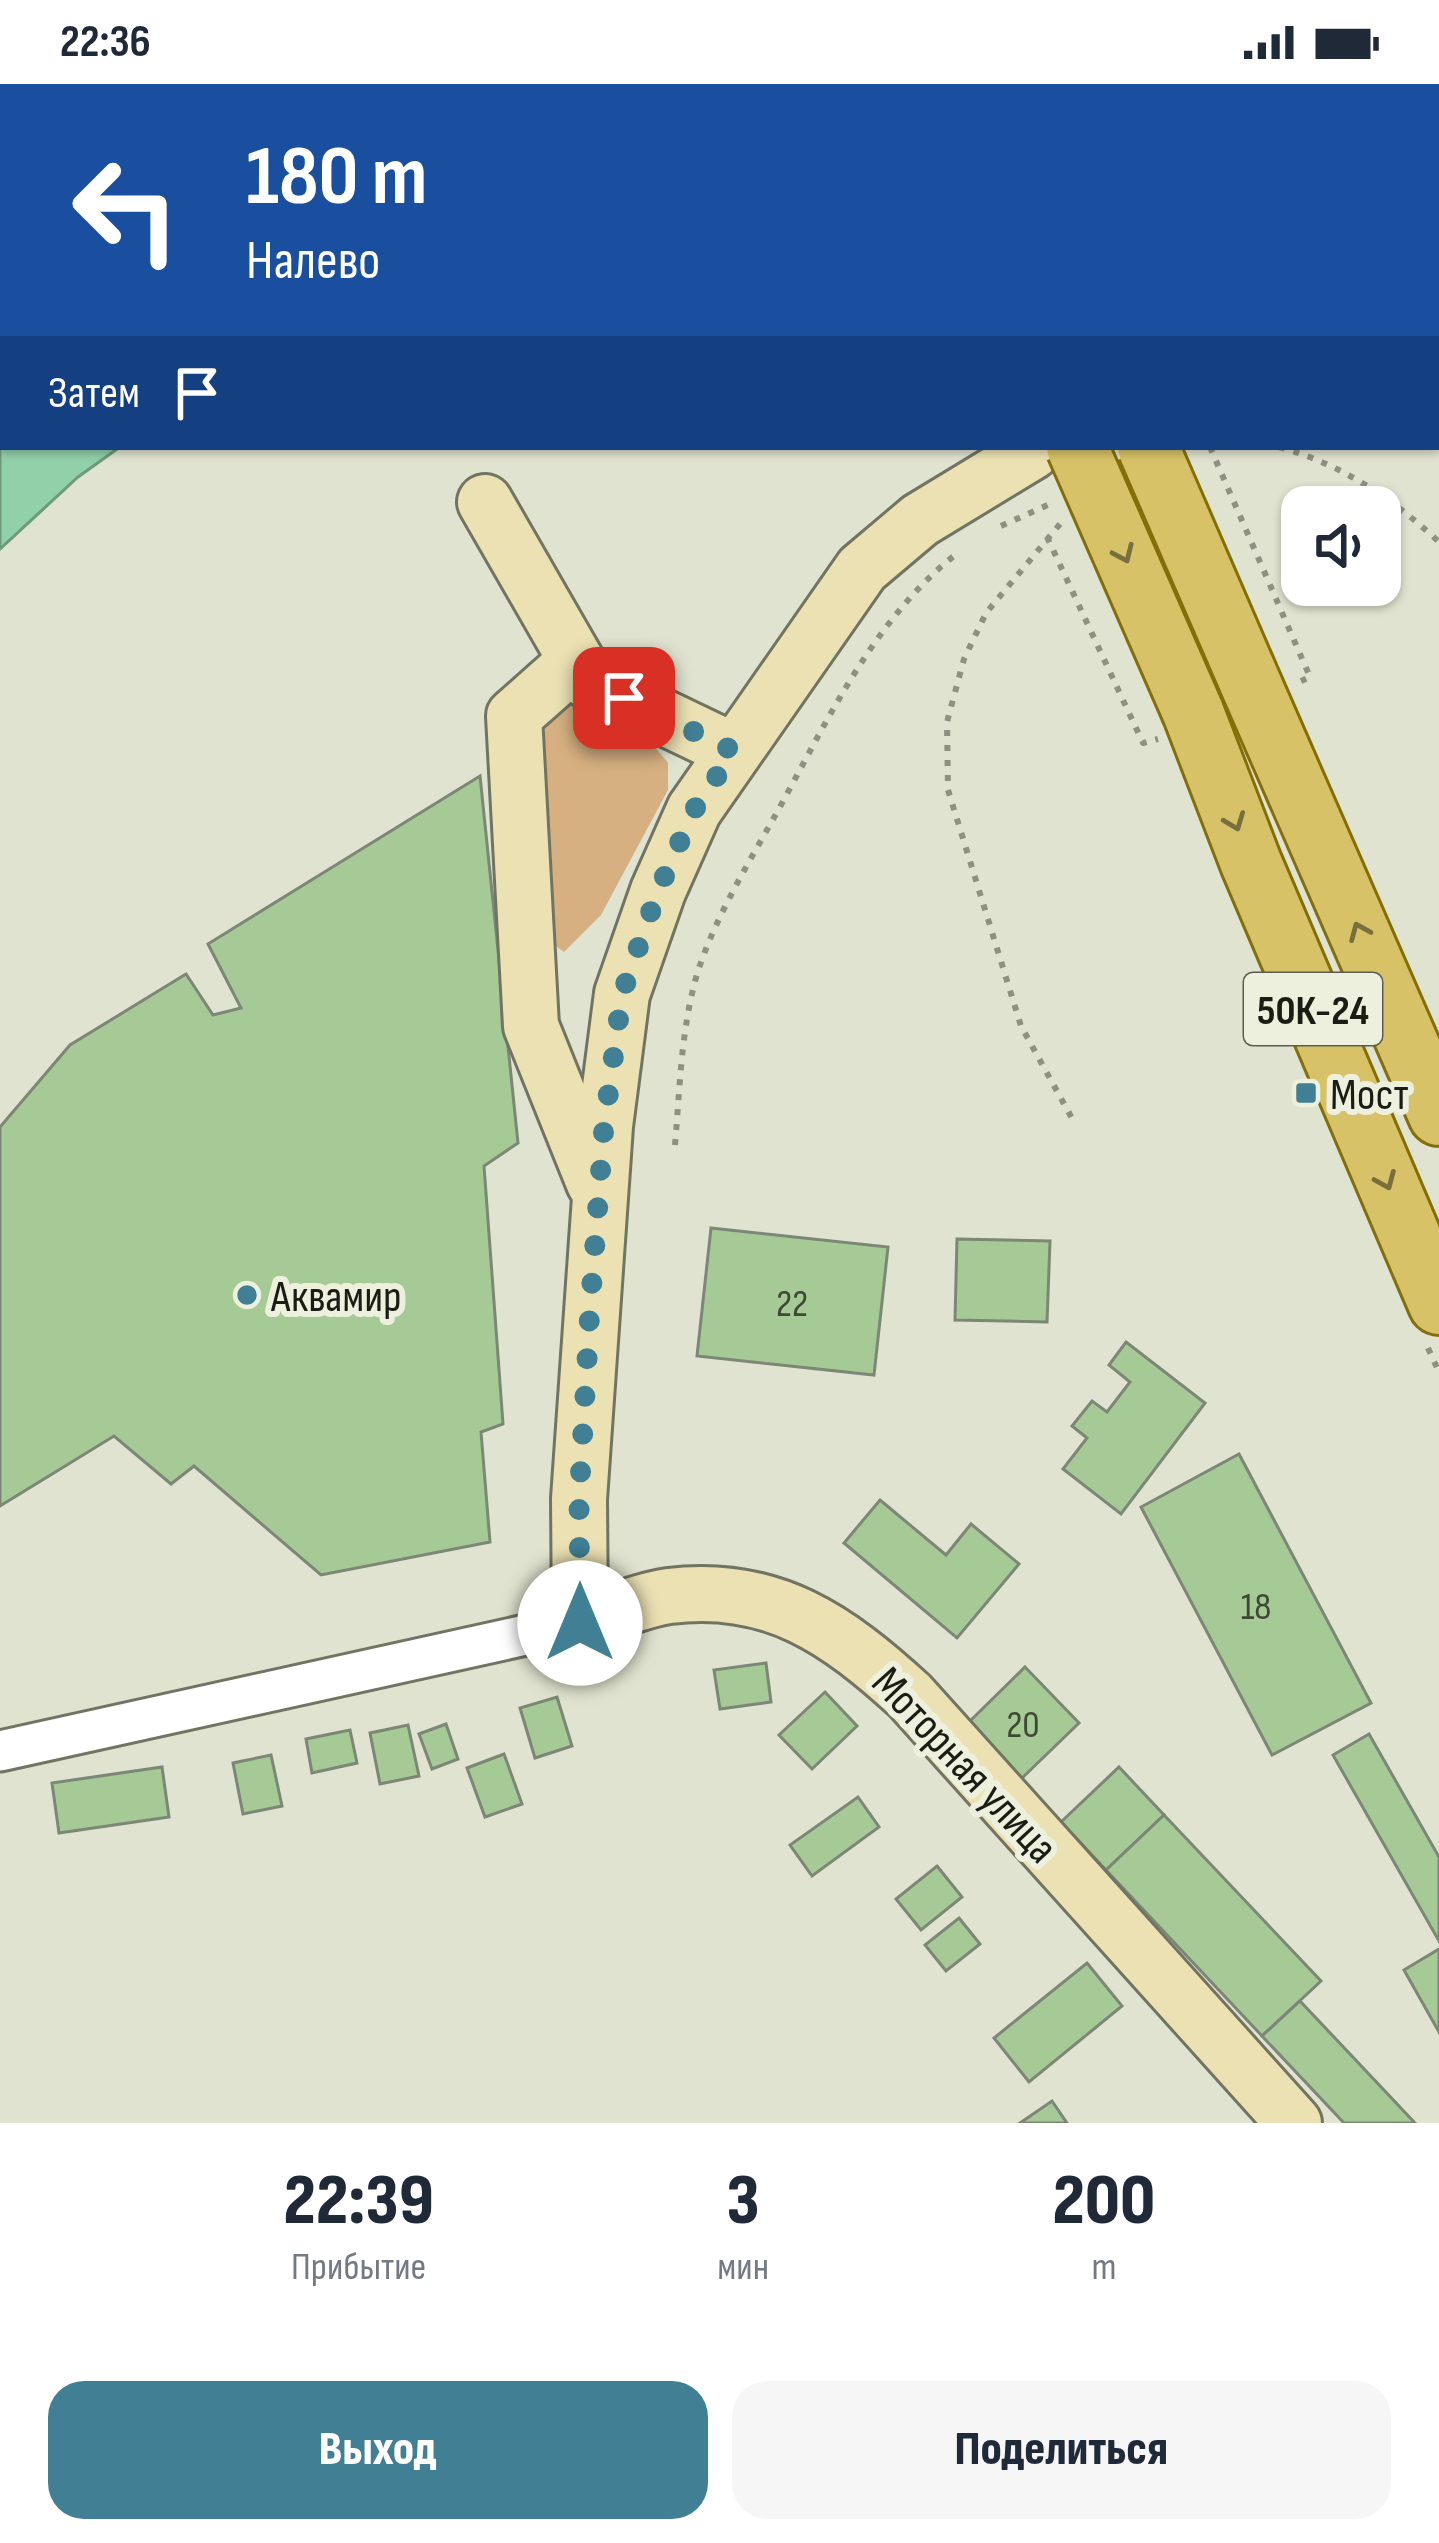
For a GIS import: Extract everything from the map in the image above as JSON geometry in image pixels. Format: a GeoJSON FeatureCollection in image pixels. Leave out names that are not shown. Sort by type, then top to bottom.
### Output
{"type":"FeatureCollection","features":[{"type":"Feature","properties":{"kind":"main road","name":"50К-24"},"geometry":{"type":"LineString","coordinates":[[1055,450],[1193,712],[1251,863],[1439,1304]]}},
{"type":"Feature","properties":{"kind":"main road","name":"50К-24"},"geometry":{"type":"LineString","coordinates":[[1149,450],[1439,1115]]}},
{"type":"Feature","properties":{"kind":"street"},"geometry":{"type":"LineString","coordinates":[[0,1751],[580,1623],[579,1499],[599,1195],[622,994],[658,891],[694,810],[862,569],[920,520],[1052,450]]}},
{"type":"Feature","properties":{"kind":"street"},"geometry":{"type":"LineString","coordinates":[[485,502],[588,681],[734,751]]}},
{"type":"Feature","properties":{"kind":"street"},"geometry":{"type":"LineString","coordinates":[[576,661],[514,716],[531,1026],[599,1195]]}},
{"type":"Feature","properties":{"kind":"street","name":"Моторная улица"},"geometry":{"type":"LineString","coordinates":[[580,1623],[669,1597],[751,1598],[800,1613],[859,1649],[910,1696],[1294,2123]]}},
{"type":"Feature","properties":{"kind":"path"},"geometry":{"type":"LineString","coordinates":[[1211,450],[1310,677]]}},
{"type":"Feature","properties":{"kind":"path"},"geometry":{"type":"LineString","coordinates":[[1289,450],[1317,458],[1372,487],[1439,542]]}},
{"type":"Feature","properties":{"kind":"path"},"geometry":{"type":"LineString","coordinates":[[997,527],[1054,502]]}},
{"type":"Feature","properties":{"kind":"path"},"geometry":{"type":"LineString","coordinates":[[1061,523],[986,613],[964,659],[947,722],[948,790],[1021,1026],[1073,1122]]}},
{"type":"Feature","properties":{"kind":"path"},"geometry":{"type":"LineString","coordinates":[[1047,537],[1143,743]]}},
{"type":"Feature","properties":{"kind":"path"},"geometry":{"type":"LineString","coordinates":[[676,1145],[685,1031],[699,970],[735,888],[859,665],[901,609],[960,550]]}},
{"type":"Feature","properties":{"kind":"shaded area"},"geometry":{"type":"Polygon","coordinates":[[[0,450],[116,450],[78,477],[0,549],[0,450]]]}},
{"type":"Feature","properties":{"kind":"shaded area"},"geometry":{"type":"Polygon","coordinates":[[[570,696],[654,746],[668,763],[668,790],[601,915],[564,952],[556,946],[544,853],[537,714],[570,696]]]}},
{"type":"Feature","properties":{"kind":"building","name":"Аквамир"},"geometry":{"type":"Polygon","coordinates":[[[480,776],[518,1143],[484,1166],[503,1424],[481,1432],[490,1542],[321,1575],[194,1466],[171,1484],[114,1436],[0,1506],[0,1127],[70,1045],[186,974],[213,1015],[241,1008],[208,944],[480,776]]]}},
{"type":"Feature","properties":{"kind":"building"},"geometry":{"type":"Polygon","coordinates":[[[711,1228],[888,1247],[874,1375],[697,1356],[711,1228]]]}},
{"type":"Feature","properties":{"kind":"building"},"geometry":{"type":"Polygon","coordinates":[[[957,1239],[1050,1241],[1047,1322],[955,1320],[957,1239]]]}},
{"type":"Feature","properties":{"kind":"building"},"geometry":{"type":"Polygon","coordinates":[[[1126,1342],[1205,1403],[1121,1514],[1063,1469],[1087,1438],[1072,1426],[1092,1401],[1107,1412],[1130,1382],[1109,1365],[1126,1342]]]}},
{"type":"Feature","properties":{"kind":"building"},"geometry":{"type":"Polygon","coordinates":[[[1239,1454],[1371,1703],[1272,1755],[1141,1507],[1239,1454]]]}},
{"type":"Feature","properties":{"kind":"building"},"geometry":{"type":"Polygon","coordinates":[[[880,1500],[946,1555],[971,1524],[1019,1564],[957,1638],[844,1543],[880,1500]]]}},
{"type":"Feature","properties":{"kind":"building"},"geometry":{"type":"Polygon","coordinates":[[[766,1663],[771,1702],[720,1709],[714,1670],[766,1663]]]}},
{"type":"Feature","properties":{"kind":"building"},"geometry":{"type":"Polygon","coordinates":[[[1025,1667],[1079,1723],[1021,1779],[967,1724],[1025,1667]]]}},
{"type":"Feature","properties":{"kind":"building"},"geometry":{"type":"Polygon","coordinates":[[[825,1692],[857,1726],[812,1769],[779,1735],[825,1692]]]}},
{"type":"Feature","properties":{"kind":"building"},"geometry":{"type":"Polygon","coordinates":[[[557,1697],[572,1746],[535,1758],[520,1708],[557,1697]]]}},
{"type":"Feature","properties":{"kind":"building"},"geometry":{"type":"Polygon","coordinates":[[[446,1724],[458,1759],[432,1769],[419,1734],[446,1724]]]}},
{"type":"Feature","properties":{"kind":"building"},"geometry":{"type":"Polygon","coordinates":[[[408,1725],[419,1776],[380,1784],[370,1733],[408,1725]]]}},
{"type":"Feature","properties":{"kind":"building"},"geometry":{"type":"Polygon","coordinates":[[[350,1730],[357,1763],[312,1773],[306,1739],[350,1730]]]}},
{"type":"Feature","properties":{"kind":"building"},"geometry":{"type":"Polygon","coordinates":[[[1369,1734],[1439,1857],[1439,1941],[1333,1755],[1369,1734]]]}},
{"type":"Feature","properties":{"kind":"building"},"geometry":{"type":"Polygon","coordinates":[[[504,1754],[522,1804],[485,1817],[467,1768],[504,1754]]]}},
{"type":"Feature","properties":{"kind":"building"},"geometry":{"type":"Polygon","coordinates":[[[271,1755],[282,1806],[243,1814],[233,1763],[271,1755]]]}},
{"type":"Feature","properties":{"kind":"building"},"geometry":{"type":"Polygon","coordinates":[[[162,1767],[169,1817],[59,1833],[52,1783],[162,1767]]]}},
{"type":"Feature","properties":{"kind":"building"},"geometry":{"type":"Polygon","coordinates":[[[1119,1767],[1164,1815],[1106,1870],[1061,1822],[1119,1767]]]}},
{"type":"Feature","properties":{"kind":"building"},"geometry":{"type":"Polygon","coordinates":[[[858,1797],[879,1827],[812,1876],[790,1845],[858,1797]]]}},
{"type":"Feature","properties":{"kind":"building"},"geometry":{"type":"Polygon","coordinates":[[[1164,1815],[1321,1981],[1262,2036],[1106,1870],[1164,1815]]]}},
{"type":"Feature","properties":{"kind":"building"},"geometry":{"type":"Polygon","coordinates":[[[937,1866],[962,1897],[921,1930],[896,1899],[937,1866]]]}},
{"type":"Feature","properties":{"kind":"building"},"geometry":{"type":"Polygon","coordinates":[[[959,1918],[980,1944],[946,1971],[925,1945],[959,1918]]]}},
{"type":"Feature","properties":{"kind":"building"},"geometry":{"type":"Polygon","coordinates":[[[1439,1949],[1439,2032],[1404,1970],[1439,1949]]]}},
{"type":"Feature","properties":{"kind":"building"},"geometry":{"type":"Polygon","coordinates":[[[1087,1963],[1122,2006],[1029,2082],[994,2038],[1087,1963]]]}},
{"type":"Feature","properties":{"kind":"building"},"geometry":{"type":"Polygon","coordinates":[[[1300,2001],[1415,2123],[1344,2123],[1262,2036],[1300,2001]]]}},
{"type":"Feature","properties":{"kind":"building"},"geometry":{"type":"Polygon","coordinates":[[[1052,2101],[1067,2123],[1020,2123],[1052,2101]]]}},
{"type":"Feature","properties":{"kind":"place","name":"Мост"},"geometry":{"type":"Point","coordinates":[1306,1093]}},
{"type":"Feature","properties":{"kind":"place","name":"Аквамир"},"geometry":{"type":"Point","coordinates":[247,1295]}},
{"type":"Feature","properties":{"kind":"route"},"geometry":{"type":"LineString","coordinates":[[580,1623],[579,1499],[590,1308],[604,1126],[622,994],[658,891],[694,810],[734,751],[624,698]]}}]}
